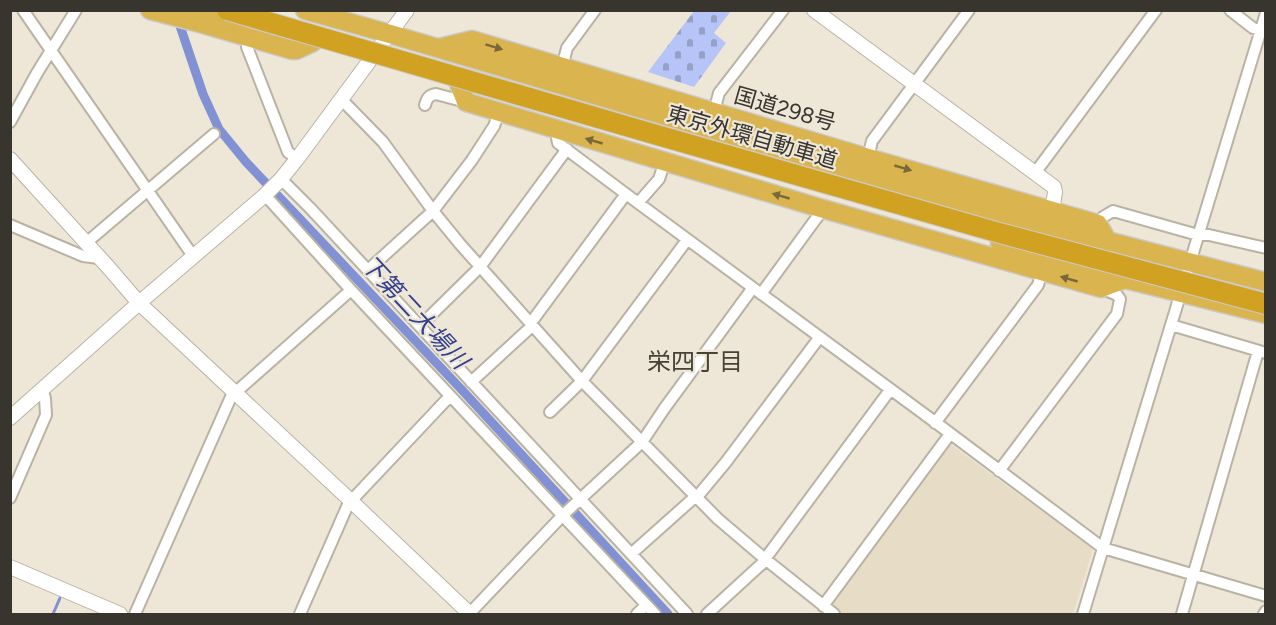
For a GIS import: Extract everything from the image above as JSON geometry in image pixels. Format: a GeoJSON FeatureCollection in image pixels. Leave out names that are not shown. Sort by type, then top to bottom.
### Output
{"type":"FeatureCollection","features":[{"type":"Feature","properties":{"kind":"highway"},"geometry":{"type":"LineString","coordinates":[[150,10],[277,30],[1125,279],[1266,314]]}},
{"type":"Feature","properties":{"kind":"highway","name":"東京外環自動車道"},"geometry":{"type":"LineString","coordinates":[[227,10],[996,232],[1266,304]]}},
{"type":"Feature","properties":{"kind":"highway","name":"東京外環自動車道"},"geometry":{"type":"LineString","coordinates":[[276,10],[1007,224],[1266,292]]}},
{"type":"Feature","properties":{"kind":"highway","name":"国道298号"},"geometry":{"type":"LineString","coordinates":[[309,11],[1015,217],[1266,282]]}},
{"type":"Feature","properties":{"kind":"highway"},"geometry":{"type":"LineString","coordinates":[[198,16],[249,39],[292,51],[313,42]]}},
{"type":"Feature","properties":{"kind":"highway","name":"国道298号"},"geometry":{"type":"LineString","coordinates":[[438,48],[472,40],[1098,224]]}},
{"type":"Feature","properties":{"kind":"highway"},"geometry":{"type":"LineString","coordinates":[[459,84],[466,102],[820,208],[1101,288],[1125,279]]}},
{"type":"Feature","properties":{"kind":"highway"},"geometry":{"type":"LineString","coordinates":[[1098,224],[1108,242]]}},
{"type":"Feature","properties":{"kind":"highway","name":"国道298号"},"geometry":{"type":"LineString","coordinates":[[1234,275],[1256,270],[1266,271]]}},
{"type":"Feature","properties":{"kind":"highway"},"geometry":{"type":"LineString","coordinates":[[1240,308],[1266,328]]}},
{"type":"Feature","properties":{"kind":"street"},"geometry":{"type":"LineString","coordinates":[[23,10],[193,256]]}},
{"type":"Feature","properties":{"kind":"street"},"geometry":{"type":"LineString","coordinates":[[10,122],[76,10]]}},
{"type":"Feature","properties":{"kind":"street"},"geometry":{"type":"LineString","coordinates":[[10,418],[281,179],[407,10]]}},
{"type":"Feature","properties":{"kind":"street"},"geometry":{"type":"LineString","coordinates":[[561,67],[567,48],[595,10]]}},
{"type":"Feature","properties":{"kind":"street"},"geometry":{"type":"LineString","coordinates":[[715,113],[719,93],[783,10]]}},
{"type":"Feature","properties":{"kind":"street"},"geometry":{"type":"LineString","coordinates":[[814,10],[1054,187],[1052,212]]}},
{"type":"Feature","properties":{"kind":"street"},"geometry":{"type":"LineString","coordinates":[[868,158],[872,141],[969,10]]}},
{"type":"Feature","properties":{"kind":"street"},"geometry":{"type":"LineString","coordinates":[[1035,173],[1156,10]]}},
{"type":"Feature","properties":{"kind":"street"},"geometry":{"type":"LineString","coordinates":[[1230,10],[1253,28],[1260,30]]}},
{"type":"Feature","properties":{"kind":"street"},"geometry":{"type":"LineString","coordinates":[[1083,615],[1266,13]]}},
{"type":"Feature","properties":{"kind":"street"},"geometry":{"type":"LineString","coordinates":[[249,39],[247,47],[288,152],[297,159]]}},
{"type":"Feature","properties":{"kind":"street"},"geometry":{"type":"LineString","coordinates":[[425,105],[428,97],[436,94],[466,102]]}},
{"type":"Feature","properties":{"kind":"street"},"geometry":{"type":"LineString","coordinates":[[341,99],[388,148],[433,212],[582,381],[718,519],[822,609],[834,615]]}},
{"type":"Feature","properties":{"kind":"street"},"geometry":{"type":"LineString","coordinates":[[368,270],[433,212],[472,160],[494,126],[499,113]]}},
{"type":"Feature","properties":{"kind":"street"},"geometry":{"type":"LineString","coordinates":[[560,131],[557,138],[558,143],[1103,549],[1266,596]]}},
{"type":"Feature","properties":{"kind":"street"},"geometry":{"type":"LineString","coordinates":[[86,243],[214,134]]}},
{"type":"Feature","properties":{"kind":"street"},"geometry":{"type":"LineString","coordinates":[[420,326],[480,267],[567,149]]}},
{"type":"Feature","properties":{"kind":"street"},"geometry":{"type":"LineString","coordinates":[[10,159],[139,303],[351,500],[467,613],[562,515],[642,442],[664,409],[818,216],[820,208]]}},
{"type":"Feature","properties":{"kind":"street"},"geometry":{"type":"LineString","coordinates":[[638,203],[659,179],[667,162]]}},
{"type":"Feature","properties":{"kind":"street"},"geometry":{"type":"LineString","coordinates":[[281,179],[687,615]]}},
{"type":"Feature","properties":{"kind":"street"},"geometry":{"type":"LineString","coordinates":[[471,382],[531,325],[626,194]]}},
{"type":"Feature","properties":{"kind":"street"},"geometry":{"type":"LineString","coordinates":[[265,195],[654,615]]}},
{"type":"Feature","properties":{"kind":"street"},"geometry":{"type":"LineString","coordinates":[[1098,224],[1107,213],[1113,211],[1198,235],[1266,248]]}},
{"type":"Feature","properties":{"kind":"street"},"geometry":{"type":"LineString","coordinates":[[10,225],[83,256],[99,258]]}},
{"type":"Feature","properties":{"kind":"street"},"geometry":{"type":"LineString","coordinates":[[550,412],[582,381],[687,240]]}},
{"type":"Feature","properties":{"kind":"street"},"geometry":{"type":"LineString","coordinates":[[935,423],[1038,285],[1042,271]]}},
{"type":"Feature","properties":{"kind":"street"},"geometry":{"type":"LineString","coordinates":[[999,471],[1117,314],[1120,299],[1117,295],[1101,288]]}},
{"type":"Feature","properties":{"kind":"street"},"geometry":{"type":"LineString","coordinates":[[135,615],[235,391],[351,290]]}},
{"type":"Feature","properties":{"kind":"street"},"geometry":{"type":"LineString","coordinates":[[1171,326],[1262,352],[1182,615]]}},
{"type":"Feature","properties":{"kind":"street"},"geometry":{"type":"LineString","coordinates":[[631,554],[696,496],[726,462],[819,338]]}},
{"type":"Feature","properties":{"kind":"street"},"geometry":{"type":"LineString","coordinates":[[10,498],[46,415],[42,390]]}},
{"type":"Feature","properties":{"kind":"street"},"geometry":{"type":"LineString","coordinates":[[707,615],[765,559],[890,390]]}},
{"type":"Feature","properties":{"kind":"street"},"geometry":{"type":"LineString","coordinates":[[300,615],[351,500],[450,396]]}},
{"type":"Feature","properties":{"kind":"street"},"geometry":{"type":"LineString","coordinates":[[822,609],[950,434]]}},
{"type":"Feature","properties":{"kind":"street"},"geometry":{"type":"LineString","coordinates":[[10,567],[120,615]]}},
{"type":"Feature","properties":{"kind":"street"},"geometry":{"type":"LineString","coordinates":[[637,615],[646,605]]}},
{"type":"Feature","properties":{"kind":"shaded area"},"geometry":{"type":"Polygon","coordinates":[[[950,444],[1093,549],[1073,614],[841,614],[831,606],[950,444]]]}},
{"type":"Feature","properties":{"kind":"green space"},"geometry":{"type":"Polygon","coordinates":[[[694,11],[731,11],[714,33],[726,43],[694,87],[648,72],[694,11]]]}},
{"type":"Feature","properties":{"kind":"waterway","name":"下第二大場川"},"geometry":{"type":"LineString","coordinates":[[177,17],[203,94],[219,129],[246,162],[462,390],[668,614]]}},
{"type":"Feature","properties":{"kind":"waterway"},"geometry":{"type":"LineString","coordinates":[[53,614],[60,598]]}},
{"type":"Feature","properties":{"kind":"district","name":"栄四丁目"},"geometry":{"type":"Point","coordinates":[695,361]}}]}
